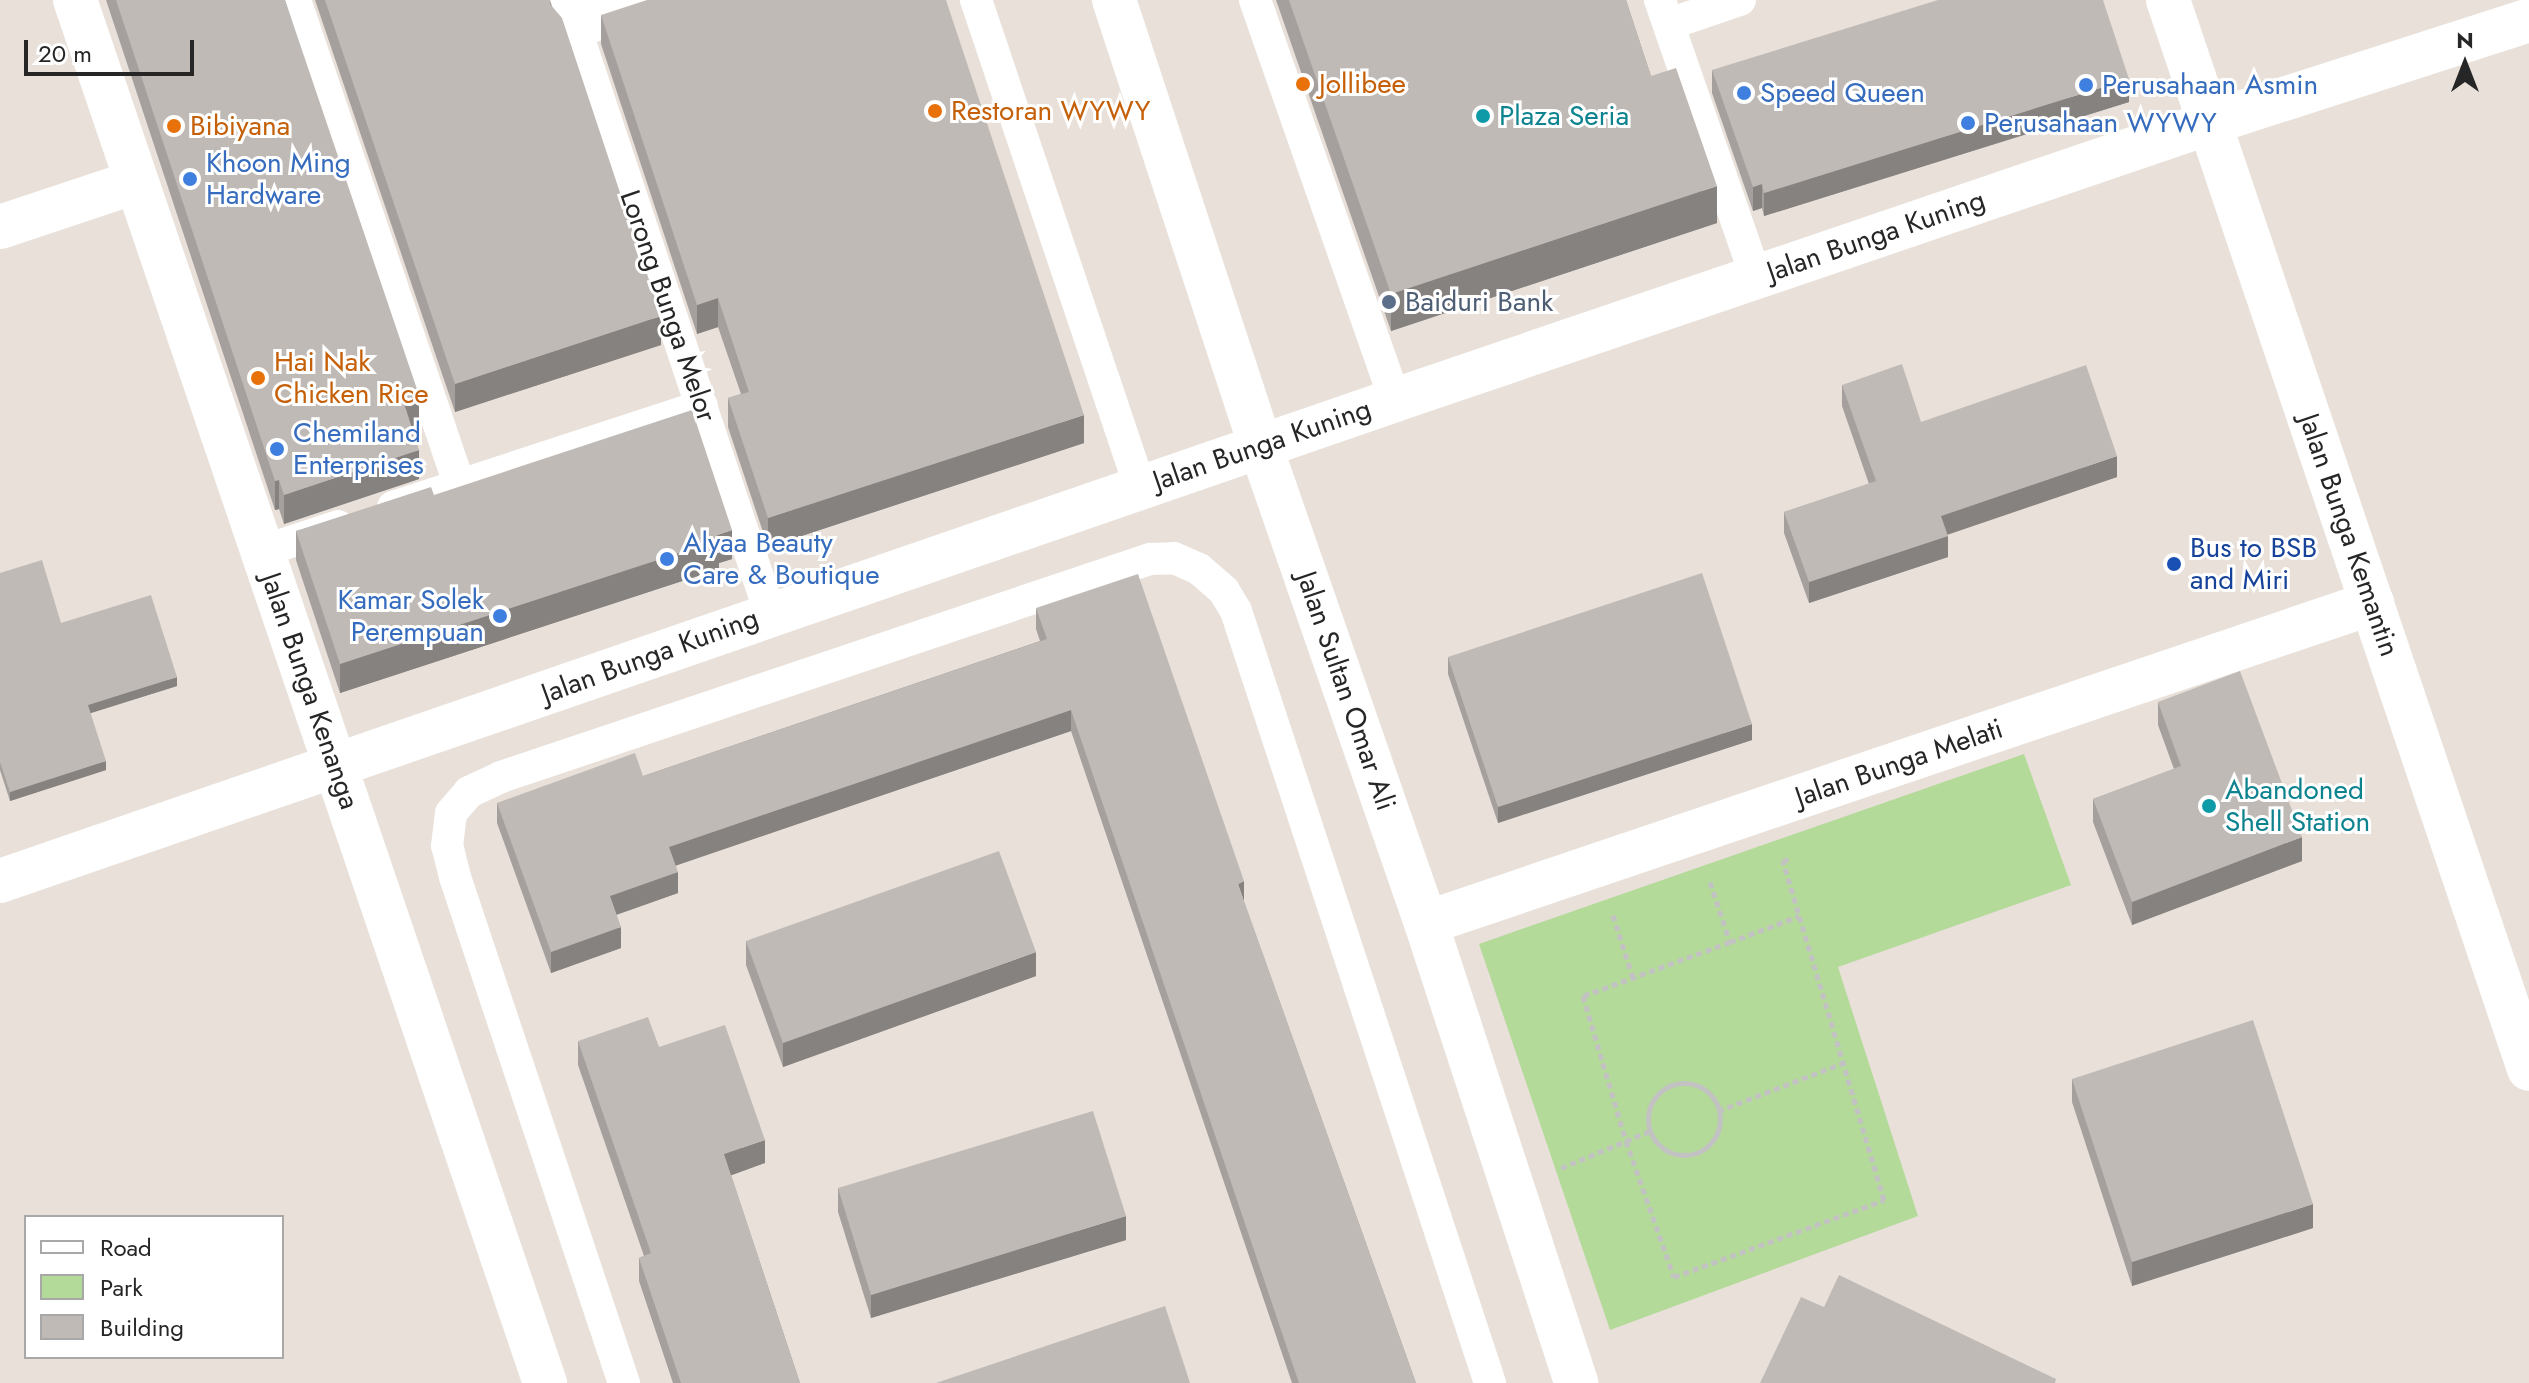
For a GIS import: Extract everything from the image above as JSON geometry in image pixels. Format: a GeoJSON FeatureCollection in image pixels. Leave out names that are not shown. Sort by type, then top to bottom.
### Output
{"type":"FeatureCollection","features":[{"type":"Feature","properties":{"kind":"street","name":"Jalan Bunga Kenanga"},"geometry":{"type":"LineString","coordinates":[[75,0],[545,1383]]}},
{"type":"Feature","properties":{"kind":"street"},"geometry":{"type":"LineString","coordinates":[[570,13],[655,0]]}},
{"type":"Feature","properties":{"kind":"street","name":"Jalan Sultan Omar Ali"},"geometry":{"type":"LineString","coordinates":[[1114,0],[1260,445],[1426,923],[1576,1383]]}},
{"type":"Feature","properties":{"kind":"street","name":"Jalan Bunga Kemantin"},"geometry":{"type":"LineString","coordinates":[[2168,0],[2529,1069]]}},
{"type":"Feature","properties":{"kind":"street","name":"Jalan Bunga Kuning"},"geometry":{"type":"LineString","coordinates":[[0,881],[336,768],[770,613],[1260,445],[2209,123],[2529,20]]}},
{"type":"Feature","properties":{"kind":"street"},"geometry":{"type":"LineString","coordinates":[[0,227],[135,182]]}},
{"type":"Feature","properties":{"kind":"street","name":"Jalan Bunga Melati"},"geometry":{"type":"LineString","coordinates":[[1426,923],[2372,603]]}},
{"type":"Feature","properties":{"kind":"lane"},"geometry":{"type":"LineString","coordinates":[[295,0],[459,484]]}},
{"type":"Feature","properties":{"kind":"lane"},"geometry":{"type":"LineString","coordinates":[[976,0],[1140,487]]}},
{"type":"Feature","properties":{"kind":"lane"},"geometry":{"type":"LineString","coordinates":[[1255,0],[1395,400]]}},
{"type":"Feature","properties":{"kind":"lane"},"geometry":{"type":"LineString","coordinates":[[1740,0],[1664,12],[1756,277]]}},
{"type":"Feature","properties":{"kind":"lane","name":"Lorong Bunga Melor"},"geometry":{"type":"LineString","coordinates":[[570,13],[770,613]]}},
{"type":"Feature","properties":{"kind":"lane"},"geometry":{"type":"LineString","coordinates":[[263,551],[702,406]]}},
{"type":"Feature","properties":{"kind":"lane"},"geometry":{"type":"LineString","coordinates":[[624,1383],[455,877],[447,846],[451,813],[469,792],[501,777],[1150,559],[1174,558],[1199,569],[1224,591],[1236,611],[1490,1383]]}},
{"type":"Feature","properties":{"kind":"path"},"geometry":{"type":"LineString","coordinates":[[1694,832],[1730,942]]}},
{"type":"Feature","properties":{"kind":"path"},"geometry":{"type":"LineString","coordinates":[[1796,856],[1783,861],[1884,1200],[1674,1277],[1626,1141],[1583,996],[1799,916]]}},
{"type":"Feature","properties":{"kind":"path"},"geometry":{"type":"LineString","coordinates":[[1597,865],[1633,978]]}},
{"type":"Feature","properties":{"kind":"path"},"geometry":{"type":"LineString","coordinates":[[1718,1111],[1843,1063]]}},
{"type":"Feature","properties":{"kind":"path"},"geometry":{"type":"LineString","coordinates":[[1673,1084],[1697,1085],[1715,1099],[1719,1122],[1711,1143],[1689,1155],[1666,1150],[1650,1131],[1649,1109],[1663,1090],[1673,1084]]}},
{"type":"Feature","properties":{"kind":"path"},"geometry":{"type":"LineString","coordinates":[[1512,1188],[1650,1131]]}},
{"type":"Feature","properties":{"kind":"green space"},"geometry":{"type":"Polygon","coordinates":[[[2024,754],[2071,885],[1838,967],[1918,1216],[1610,1330],[1479,944],[2024,754]]]}},
{"type":"Feature","properties":{"kind":"building"},"geometry":{"type":"Polygon","coordinates":[[[116,0],[285,0],[419,395],[403,400],[419,450],[284,495],[279,480],[275,481],[116,0]]]}},
{"type":"Feature","properties":{"kind":"building"},"geometry":{"type":"Polygon","coordinates":[[[325,0],[550,0],[562,18],[661,316],[455,384],[325,0]]]}},
{"type":"Feature","properties":{"kind":"building"},"geometry":{"type":"Polygon","coordinates":[[[647,0],[946,0],[1084,415],[768,518],[728,398],[749,392],[718,298],[697,305],[601,15],[647,0]]]}},
{"type":"Feature","properties":{"kind":"building","name":"Plaza Seria"},"geometry":{"type":"Polygon","coordinates":[[[1289,0],[1626,0],[1651,76],[1676,68],[1717,186],[1391,294],[1289,0]]]}},
{"type":"Feature","properties":{"kind":"building"},"geometry":{"type":"Polygon","coordinates":[[[1938,0],[2103,0],[2129,79],[1764,193],[1762,184],[1753,187],[1712,70],[1938,0]]]}},
{"type":"Feature","properties":{"kind":"building"},"geometry":{"type":"Polygon","coordinates":[[[1902,364],[1921,422],[2086,365],[2117,456],[1941,516],[1948,536],[1809,582],[1784,512],[1876,481],[1842,385],[1902,364]]]}},
{"type":"Feature","properties":{"kind":"building"},"geometry":{"type":"Polygon","coordinates":[[[692,410],[732,530],[717,535],[719,540],[340,664],[296,531],[431,487],[434,495],[692,410]]]}},
{"type":"Feature","properties":{"kind":"building"},"geometry":{"type":"Polygon","coordinates":[[[42,560],[61,623],[151,595],[177,677],[88,705],[106,761],[10,792],[0,762],[0,573],[42,560]]]}},
{"type":"Feature","properties":{"kind":"building"},"geometry":{"type":"Polygon","coordinates":[[[1702,573],[1752,724],[1498,807],[1448,657],[1702,573]]]}},
{"type":"Feature","properties":{"kind":"building"},"geometry":{"type":"Polygon","coordinates":[[[1138,574],[1244,881],[1238,884],[1416,1383],[1299,1383],[1071,710],[669,847],[678,872],[610,896],[621,927],[551,952],[497,803],[635,753],[643,776],[1047,639],[1036,608],[1138,574]]]}},
{"type":"Feature","properties":{"kind":"building","name":"Abandoned Shell Station"},"geometry":{"type":"Polygon","coordinates":[[[2240,671],[2302,837],[2132,902],[2093,799],[2181,766],[2158,702],[2240,671]]]}},
{"type":"Feature","properties":{"kind":"building"},"geometry":{"type":"Polygon","coordinates":[[[999,851],[1036,952],[783,1043],[746,941],[999,851]]]}},
{"type":"Feature","properties":{"kind":"building"},"geometry":{"type":"Polygon","coordinates":[[[648,1017],[659,1047],[725,1025],[765,1140],[724,1154],[800,1383],[681,1383],[639,1258],[651,1253],[578,1041],[648,1017]]]}},
{"type":"Feature","properties":{"kind":"building"},"geometry":{"type":"Polygon","coordinates":[[[2253,1020],[2313,1204],[2132,1262],[2072,1079],[2253,1020]]]}},
{"type":"Feature","properties":{"kind":"building"},"geometry":{"type":"Polygon","coordinates":[[[1093,1111],[1126,1216],[871,1295],[838,1188],[1093,1111]]]}},
{"type":"Feature","properties":{"kind":"building"},"geometry":{"type":"Polygon","coordinates":[[[1839,1275],[2056,1379],[2055,1383],[1760,1383],[1801,1297],[1824,1307],[1839,1275]]]}},
{"type":"Feature","properties":{"kind":"building"},"geometry":{"type":"Polygon","coordinates":[[[1165,1306],[1190,1383],[936,1383],[1165,1306]]]}},
{"type":"Feature","properties":{"kind":"place","name":"Jollibee"},"geometry":{"type":"Point","coordinates":[1303,84]}},
{"type":"Feature","properties":{"kind":"place","name":"Perusahaan Asmin"},"geometry":{"type":"Point","coordinates":[2086,85]}},
{"type":"Feature","properties":{"kind":"place","name":"Speed Queen"},"geometry":{"type":"Point","coordinates":[1744,93]}},
{"type":"Feature","properties":{"kind":"place","name":"Restoran WYWY"},"geometry":{"type":"Point","coordinates":[935,111]}},
{"type":"Feature","properties":{"kind":"place","name":"Plaza Seria"},"geometry":{"type":"Point","coordinates":[1483,116]}},
{"type":"Feature","properties":{"kind":"place","name":"Perusahaan WYWY"},"geometry":{"type":"Point","coordinates":[1968,123]}},
{"type":"Feature","properties":{"kind":"place","name":"Bibiyana"},"geometry":{"type":"Point","coordinates":[174,126]}},
{"type":"Feature","properties":{"kind":"place","name":"Khoon Ming Hardware"},"geometry":{"type":"Point","coordinates":[190,179]}},
{"type":"Feature","properties":{"kind":"place","name":"Baiduri Bank"},"geometry":{"type":"Point","coordinates":[1389,302]}},
{"type":"Feature","properties":{"kind":"place","name":"Hai Nak Chicken Rice"},"geometry":{"type":"Point","coordinates":[258,378]}},
{"type":"Feature","properties":{"kind":"place","name":"Chemiland Enterprises"},"geometry":{"type":"Point","coordinates":[277,449]}},
{"type":"Feature","properties":{"kind":"place","name":"Alyaa Beauty Care & Boutique"},"geometry":{"type":"Point","coordinates":[667,559]}},
{"type":"Feature","properties":{"kind":"place","name":"Bus to BSB and Miri"},"geometry":{"type":"Point","coordinates":[2174,564]}},
{"type":"Feature","properties":{"kind":"place","name":"Kamar Solek Perempuan"},"geometry":{"type":"Point","coordinates":[500,616]}},
{"type":"Feature","properties":{"kind":"place","name":"Abandoned Shell Station"},"geometry":{"type":"Point","coordinates":[2209,806]}}]}
